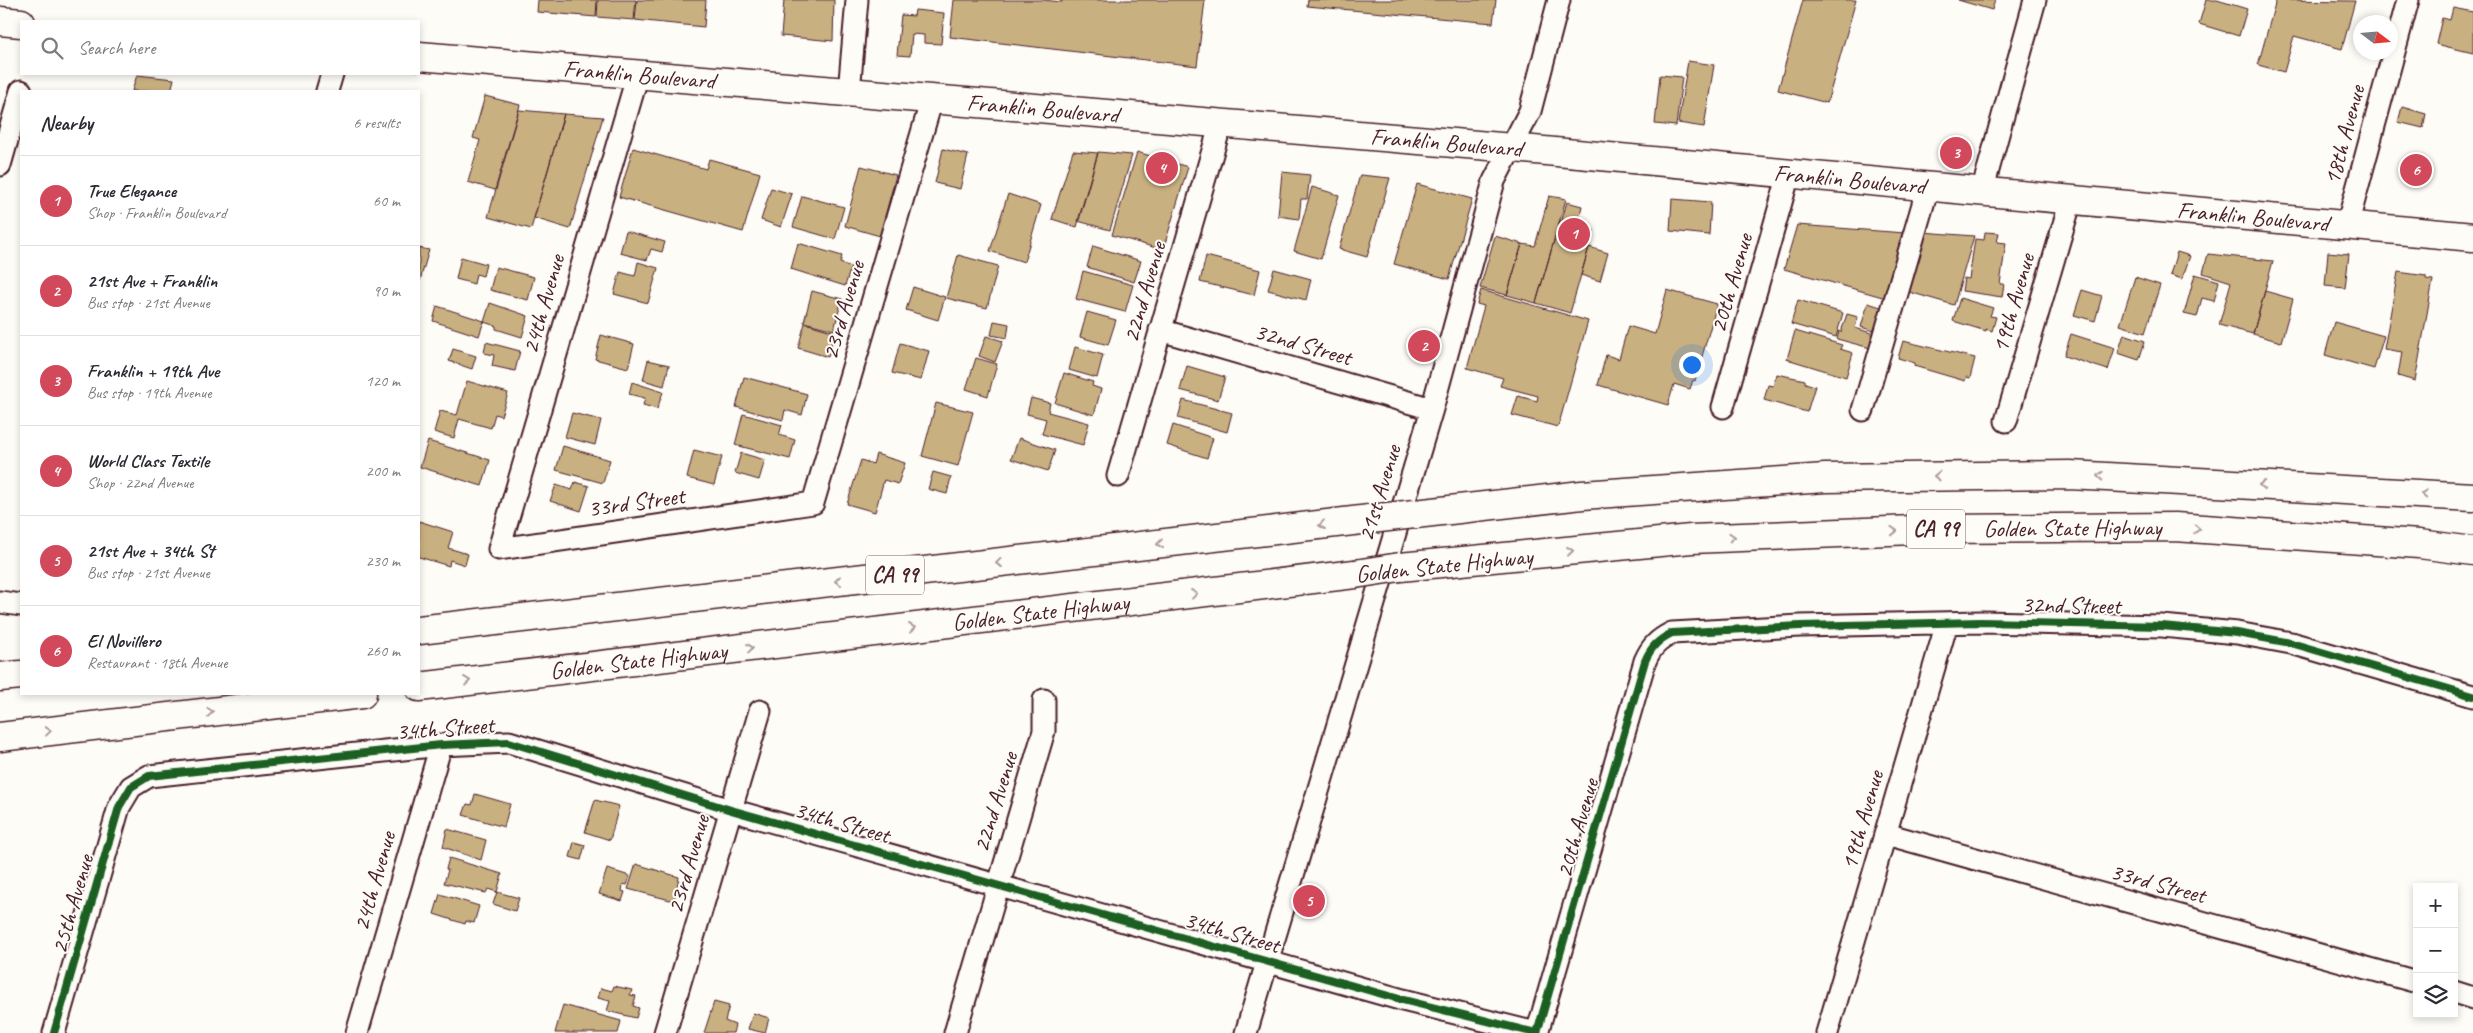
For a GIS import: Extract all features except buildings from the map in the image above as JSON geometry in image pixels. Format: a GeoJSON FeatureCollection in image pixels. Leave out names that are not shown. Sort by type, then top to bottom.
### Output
{"type":"FeatureCollection","features":[{"type":"Feature","properties":{"kind":"main road"},"geometry":{"type":"LineString","coordinates":[[0,21],[20,23]]}},
{"type":"Feature","properties":{"kind":"main road","name":"Franklin Boulevard"},"geometry":{"type":"LineString","coordinates":[[420,56],[1513,148],[2473,237]]}},
{"type":"Feature","properties":{"kind":"main road","name":"Golden State Highway"},"geometry":{"type":"LineString","coordinates":[[420,630],[1582,495],[1825,478],[2070,475],[2471,497]]}},
{"type":"Feature","properties":{"kind":"main road","name":"Golden State Highway"},"geometry":{"type":"LineString","coordinates":[[420,687],[1400,568],[1692,539],[1938,529],[2175,527],[2419,544],[2473,551]]}},
{"type":"Feature","properties":{"kind":"main road"},"geometry":{"type":"LineString","coordinates":[[0,678],[20,675]]}},
{"type":"Feature","properties":{"kind":"main road"},"geometry":{"type":"LineString","coordinates":[[0,737],[354,695]]}},
{"type":"Feature","properties":{"kind":"street"},"geometry":{"type":"LineString","coordinates":[[849,92],[857,0]]}},
{"type":"Feature","properties":{"kind":"street","name":"21st Avenue"},"geometry":{"type":"LineString","coordinates":[[1246,1033],[1432,409],[1494,181],[1513,148],[1530,111],[1559,0]]}},
{"type":"Feature","properties":{"kind":"street"},"geometry":{"type":"LineString","coordinates":[[1982,192],[2035,0]]}},
{"type":"Feature","properties":{"kind":"street","name":"18th Avenue"},"geometry":{"type":"LineString","coordinates":[[2347,226],[2408,0]]}},
{"type":"Feature","properties":{"kind":"street","name":"24th Avenue"},"geometry":{"type":"LineString","coordinates":[[499,549],[638,74]]}},
{"type":"Feature","properties":{"kind":"street"},"geometry":{"type":"LineString","coordinates":[[21,90],[26,75]]}},
{"type":"Feature","properties":{"kind":"street"},"geometry":{"type":"LineString","coordinates":[[327,90],[332,75]]}},
{"type":"Feature","properties":{"kind":"street"},"geometry":{"type":"LineString","coordinates":[[0,164],[20,94]]}},
{"type":"Feature","properties":{"kind":"street","name":"23rd Avenue"},"geometry":{"type":"LineString","coordinates":[[780,508],[813,503],[932,99]]}},
{"type":"Feature","properties":{"kind":"street","name":"22nd Avenue"},"geometry":{"type":"LineString","coordinates":[[1118,476],[1221,123]]}},
{"type":"Feature","properties":{"kind":"street","name":"20th Avenue"},"geometry":{"type":"LineString","coordinates":[[1723,407],[1789,174]]}},
{"type":"Feature","properties":{"kind":"street"},"geometry":{"type":"LineString","coordinates":[[1863,410],[1928,187]]}},
{"type":"Feature","properties":{"kind":"street","name":"19th Avenue"},"geometry":{"type":"LineString","coordinates":[[2006,421],[2071,200]]}},
{"type":"Feature","properties":{"kind":"street","name":"32nd Street"},"geometry":{"type":"LineString","coordinates":[[1160,330],[1432,409]]}},
{"type":"Feature","properties":{"kind":"street","name":"33rd Street"},"geometry":{"type":"LineString","coordinates":[[499,549],[780,508]]}},
{"type":"Feature","properties":{"kind":"street"},"geometry":{"type":"LineString","coordinates":[[0,602],[20,605]]}},
{"type":"Feature","properties":{"kind":"street","name":"32nd Street"},"geometry":{"type":"LineString","coordinates":[[1660,638],[1684,631],[1947,623],[2162,626],[2237,633],[2290,643],[2473,696]]}},
{"type":"Feature","properties":{"kind":"street","name":"19th Avenue"},"geometry":{"type":"LineString","coordinates":[[1827,1033],[1947,623]]}},
{"type":"Feature","properties":{"kind":"street","name":"20th Avenue"},"geometry":{"type":"LineString","coordinates":[[1536,1033],[1645,661],[1651,648],[1660,638]]}},
{"type":"Feature","properties":{"kind":"street","name":"22nd Avenue"},"geometry":{"type":"LineString","coordinates":[[954,1033],[1044,731],[1044,700]]}},
{"type":"Feature","properties":{"kind":"street","name":"23rd Avenue"},"geometry":{"type":"LineString","coordinates":[[665,1033],[760,711]]}},
{"type":"Feature","properties":{"kind":"street","name":"34th Street"},"geometry":{"type":"LineString","coordinates":[[131,787],[149,776],[441,744],[509,742],[731,810],[1403,1000],[1536,1033]]}},
{"type":"Feature","properties":{"kind":"street","name":"24th Avenue"},"geometry":{"type":"LineString","coordinates":[[358,1033],[441,744]]}},
{"type":"Feature","properties":{"kind":"street","name":"25th Avenue"},"geometry":{"type":"LineString","coordinates":[[54,1033],[119,807],[131,787]]}},
{"type":"Feature","properties":{"kind":"street","name":"33rd Street"},"geometry":{"type":"LineString","coordinates":[[1886,834],[2413,981]]}},
{"type":"Feature","properties":{"kind":"street"},"geometry":{"type":"LineString","coordinates":[[2458,993],[2473,998]]}},
{"type":"Feature","properties":{"kind":"cycle path"},"geometry":{"type":"LineString","coordinates":[[1537,1033],[1645,661],[1656,644],[1672,633],[1800,626],[1981,622],[2162,626],[2237,633],[2291,643],[2473,696]]}},
{"type":"Feature","properties":{"kind":"cycle path"},"geometry":{"type":"LineString","coordinates":[[54,1033],[119,807],[131,787],[149,776],[441,745],[509,742],[731,810],[1403,1000],[1536,1033]]}},
{"type":"Feature","properties":{"kind":"place","name":"Franklin + 19th Ave"},"geometry":{"type":"Point","coordinates":[1956,153]}},
{"type":"Feature","properties":{"kind":"place","name":"World Class Textile"},"geometry":{"type":"Point","coordinates":[1162,168]}},
{"type":"Feature","properties":{"kind":"place","name":"El Novillero"},"geometry":{"type":"Point","coordinates":[2416,170]}},
{"type":"Feature","properties":{"kind":"place","name":"True Elegance"},"geometry":{"type":"Point","coordinates":[1574,234]}},
{"type":"Feature","properties":{"kind":"place","name":"21st Ave + Franklin"},"geometry":{"type":"Point","coordinates":[1424,346]}},
{"type":"Feature","properties":{"kind":"place","name":"21st Ave + 34th St"},"geometry":{"type":"Point","coordinates":[1309,901]}}]}
